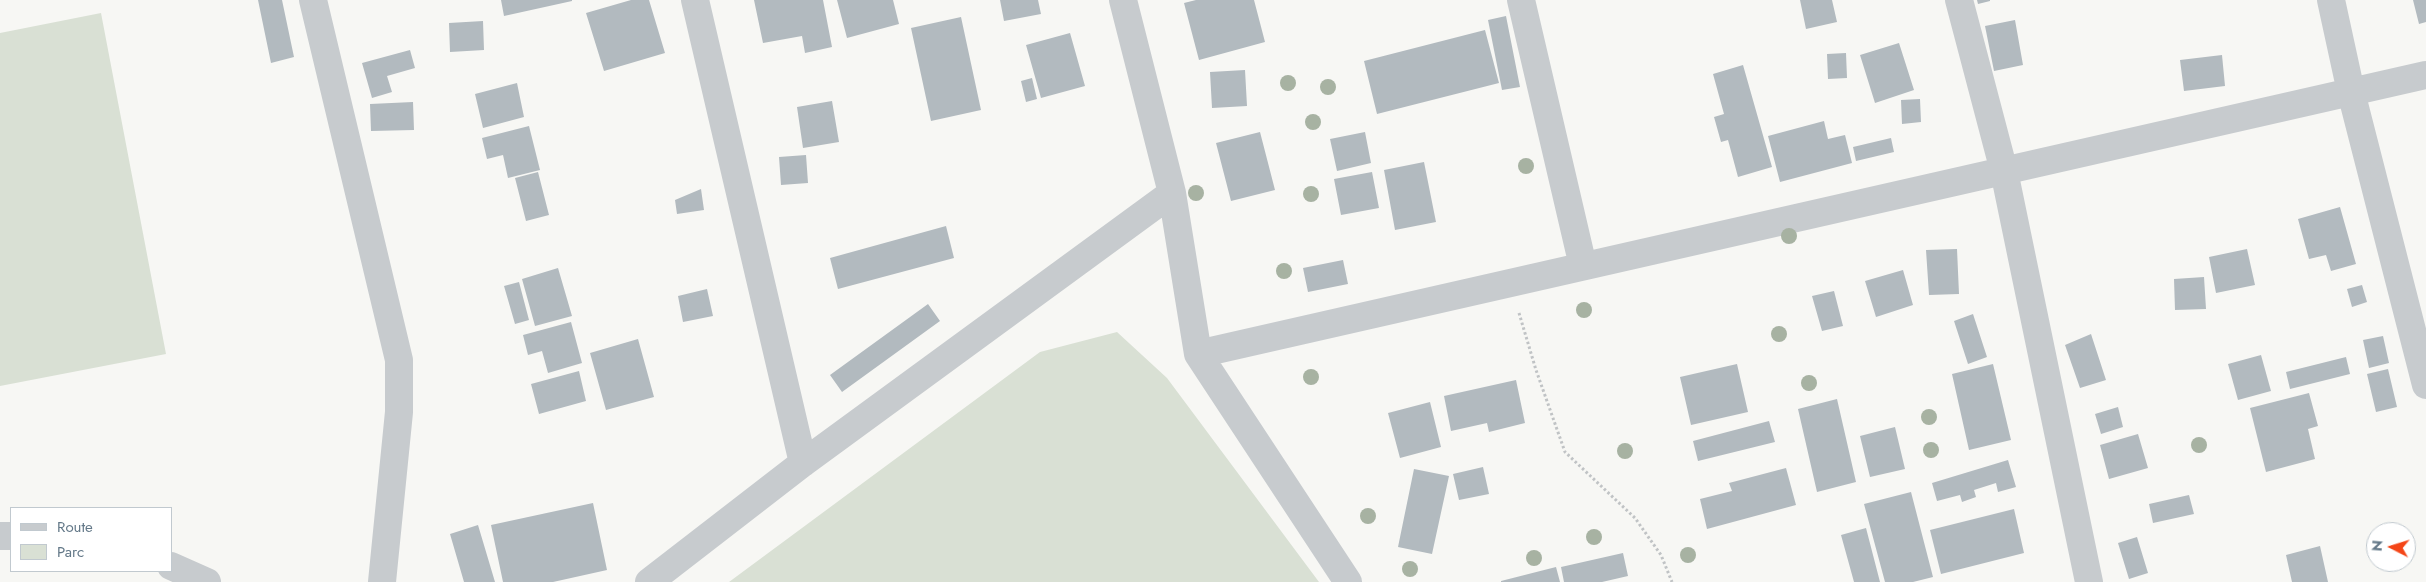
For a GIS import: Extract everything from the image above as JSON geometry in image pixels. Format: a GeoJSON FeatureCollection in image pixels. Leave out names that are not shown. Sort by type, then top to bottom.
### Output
{"type":"FeatureCollection","features":[{"type":"Feature","properties":{"kind":"street"},"geometry":{"type":"LineString","coordinates":[[313,0],[399,360],[399,412],[382,582]]}},
{"type":"Feature","properties":{"kind":"street"},"geometry":{"type":"LineString","coordinates":[[695,0],[803,464]]}},
{"type":"Feature","properties":{"kind":"street"},"geometry":{"type":"LineString","coordinates":[[1123,0],[1172,194],[1198,354],[1348,582]]}},
{"type":"Feature","properties":{"kind":"street"},"geometry":{"type":"LineString","coordinates":[[1521,0],[1583,266]]}},
{"type":"Feature","properties":{"kind":"street"},"geometry":{"type":"LineString","coordinates":[[1958,0],[2004,170],[2089,582]]}},
{"type":"Feature","properties":{"kind":"street"},"geometry":{"type":"LineString","coordinates":[[2331,0],[2351,92],[2426,384]]}},
{"type":"Feature","properties":{"kind":"street"},"geometry":{"type":"LineString","coordinates":[[1198,354],[2426,75]]}},
{"type":"Feature","properties":{"kind":"street"},"geometry":{"type":"LineString","coordinates":[[649,582],[803,464],[1172,194]]}},
{"type":"Feature","properties":{"kind":"street"},"geometry":{"type":"LineString","coordinates":[[172,566],[207,582]]}},
{"type":"Feature","properties":{"kind":"path"},"geometry":{"type":"LineString","coordinates":[[1511,282],[1536,370],[1565,452],[1635,518],[1661,555],[1672,582]]}},
{"type":"Feature","properties":{"kind":"green space"},"geometry":{"type":"Polygon","coordinates":[[[101,13],[166,354],[0,386],[0,33],[101,13]]]}},
{"type":"Feature","properties":{"kind":"green space"},"geometry":{"type":"Polygon","coordinates":[[[1117,332],[1167,378],[1319,582],[729,582],[1040,352],[1117,332]]]}},
{"type":"Feature","properties":{"kind":"building"},"geometry":{"type":"Polygon","coordinates":[[[258,0],[282,0],[294,57],[271,63],[258,0]]]}},
{"type":"Feature","properties":{"kind":"building"},"geometry":{"type":"Polygon","coordinates":[[[501,0],[572,0],[572,1],[504,16],[501,0]]]}},
{"type":"Feature","properties":{"kind":"building"},"geometry":{"type":"Polygon","coordinates":[[[631,0],[649,0],[665,53],[604,71],[586,13],[631,0]]]}},
{"type":"Feature","properties":{"kind":"building"},"geometry":{"type":"Polygon","coordinates":[[[754,0],[823,0],[832,47],[805,53],[802,36],[763,43],[754,0]]]}},
{"type":"Feature","properties":{"kind":"building"},"geometry":{"type":"Polygon","coordinates":[[[837,0],[893,0],[899,24],[847,38],[837,0]]]}},
{"type":"Feature","properties":{"kind":"building"},"geometry":{"type":"Polygon","coordinates":[[[1000,0],[1038,0],[1041,14],[1004,21],[1000,0]]]}},
{"type":"Feature","properties":{"kind":"building"},"geometry":{"type":"Polygon","coordinates":[[[1196,0],[1254,0],[1265,42],[1199,60],[1184,3],[1196,0]]]}},
{"type":"Feature","properties":{"kind":"building"},"geometry":{"type":"Polygon","coordinates":[[[1800,0],[1832,0],[1837,22],[1806,29],[1800,0]]]}},
{"type":"Feature","properties":{"kind":"building"},"geometry":{"type":"Polygon","coordinates":[[[1977,0],[1990,0],[1990,1],[1978,4],[1977,0]]]}},
{"type":"Feature","properties":{"kind":"building"},"geometry":{"type":"Polygon","coordinates":[[[2413,0],[2426,0],[2426,22],[2419,24],[2413,0]]]}},
{"type":"Feature","properties":{"kind":"building"},"geometry":{"type":"Polygon","coordinates":[[[1506,16],[1520,87],[1502,90],[1488,20],[1506,16]]]}},
{"type":"Feature","properties":{"kind":"building"},"geometry":{"type":"Polygon","coordinates":[[[961,17],[981,110],[931,121],[911,28],[961,17]]]}},
{"type":"Feature","properties":{"kind":"building"},"geometry":{"type":"Polygon","coordinates":[[[2015,20],[2023,65],[1994,71],[1985,26],[2015,20]]]}},
{"type":"Feature","properties":{"kind":"building"},"geometry":{"type":"Polygon","coordinates":[[[483,21],[484,50],[450,52],[449,23],[483,21]]]}},
{"type":"Feature","properties":{"kind":"building"},"geometry":{"type":"Polygon","coordinates":[[[1485,30],[1499,83],[1377,114],[1364,61],[1485,30]]]}},
{"type":"Feature","properties":{"kind":"building"},"geometry":{"type":"Polygon","coordinates":[[[1070,33],[1085,86],[1041,98],[1026,45],[1070,33]]]}},
{"type":"Feature","properties":{"kind":"building"},"geometry":{"type":"Polygon","coordinates":[[[1899,43],[1914,90],[1875,103],[1860,55],[1899,43]]]}},
{"type":"Feature","properties":{"kind":"building"},"geometry":{"type":"Polygon","coordinates":[[[410,50],[415,68],[387,76],[392,92],[372,98],[362,63],[410,50]]]}},
{"type":"Feature","properties":{"kind":"building"},"geometry":{"type":"Polygon","coordinates":[[[1846,53],[1847,78],[1828,79],[1827,54],[1846,53]]]}},
{"type":"Feature","properties":{"kind":"building"},"geometry":{"type":"Polygon","coordinates":[[[2222,55],[2225,86],[2184,91],[2180,60],[2222,55]]]}},
{"type":"Feature","properties":{"kind":"building"},"geometry":{"type":"Polygon","coordinates":[[[1743,65],[1772,167],[1738,177],[1728,140],[1721,142],[1714,117],[1724,114],[1713,74],[1743,65]]]}},
{"type":"Feature","properties":{"kind":"building"},"geometry":{"type":"Polygon","coordinates":[[[1245,70],[1247,106],[1212,108],[1210,72],[1245,70]]]}},
{"type":"Feature","properties":{"kind":"building"},"geometry":{"type":"Polygon","coordinates":[[[1032,78],[1037,99],[1026,102],[1021,81],[1032,78]]]}},
{"type":"Feature","properties":{"kind":"building"},"geometry":{"type":"Polygon","coordinates":[[[517,83],[524,117],[483,128],[475,94],[517,83]]]}},
{"type":"Feature","properties":{"kind":"building"},"geometry":{"type":"Polygon","coordinates":[[[1920,99],[1921,122],[1902,124],[1901,100],[1920,99]]]}},
{"type":"Feature","properties":{"kind":"building"},"geometry":{"type":"Polygon","coordinates":[[[832,101],[839,142],[803,148],[797,107],[832,101]]]}},
{"type":"Feature","properties":{"kind":"building"},"geometry":{"type":"Polygon","coordinates":[[[413,102],[414,130],[371,131],[370,104],[413,102]]]}},
{"type":"Feature","properties":{"kind":"building"},"geometry":{"type":"Polygon","coordinates":[[[1824,121],[1828,139],[1845,135],[1852,163],[1780,182],[1768,136],[1824,121]]]}},
{"type":"Feature","properties":{"kind":"building"},"geometry":{"type":"Polygon","coordinates":[[[529,126],[540,170],[508,178],[503,155],[487,159],[482,138],[529,126]]]}},
{"type":"Feature","properties":{"kind":"building"},"geometry":{"type":"Polygon","coordinates":[[[1260,132],[1275,190],[1231,201],[1216,143],[1260,132]]]}},
{"type":"Feature","properties":{"kind":"building"},"geometry":{"type":"Polygon","coordinates":[[[1365,132],[1371,163],[1337,171],[1330,139],[1365,132]]]}},
{"type":"Feature","properties":{"kind":"building"},"geometry":{"type":"Polygon","coordinates":[[[1891,138],[1894,152],[1856,161],[1853,147],[1891,138]]]}},
{"type":"Feature","properties":{"kind":"building"},"geometry":{"type":"Polygon","coordinates":[[[806,155],[808,183],[781,185],[779,157],[806,155]]]}},
{"type":"Feature","properties":{"kind":"building"},"geometry":{"type":"Polygon","coordinates":[[[1424,162],[1436,222],[1395,230],[1384,170],[1424,162]]]}},
{"type":"Feature","properties":{"kind":"building"},"geometry":{"type":"Polygon","coordinates":[[[538,172],[549,215],[526,221],[515,178],[538,172]]]}},
{"type":"Feature","properties":{"kind":"building"},"geometry":{"type":"Polygon","coordinates":[[[1372,172],[1379,208],[1341,215],[1334,179],[1372,172]]]}},
{"type":"Feature","properties":{"kind":"building"},"geometry":{"type":"Polygon","coordinates":[[[701,189],[704,210],[677,214],[675,200],[701,189]]]}},
{"type":"Feature","properties":{"kind":"building"},"geometry":{"type":"Polygon","coordinates":[[[2340,207],[2356,264],[2331,271],[2326,255],[2309,259],[2298,219],[2340,207]]]}},
{"type":"Feature","properties":{"kind":"building"},"geometry":{"type":"Polygon","coordinates":[[[946,226],[954,258],[838,289],[830,258],[946,226]]]}},
{"type":"Feature","properties":{"kind":"building"},"geometry":{"type":"Polygon","coordinates":[[[1957,249],[1959,294],[1929,295],[1926,250],[1957,249]]]}},
{"type":"Feature","properties":{"kind":"building"},"geometry":{"type":"Polygon","coordinates":[[[2247,249],[2255,285],[2216,293],[2209,257],[2247,249]]]}},
{"type":"Feature","properties":{"kind":"building"},"geometry":{"type":"Polygon","coordinates":[[[1343,260],[1348,284],[1308,292],[1303,268],[1343,260]]]}},
{"type":"Feature","properties":{"kind":"building"},"geometry":{"type":"Polygon","coordinates":[[[558,268],[572,316],[535,326],[522,279],[558,268]]]}},
{"type":"Feature","properties":{"kind":"building"},"geometry":{"type":"Polygon","coordinates":[[[1903,270],[1913,305],[1876,317],[1865,281],[1903,270]]]}},
{"type":"Feature","properties":{"kind":"building"},"geometry":{"type":"Polygon","coordinates":[[[2204,277],[2206,309],[2175,310],[2174,279],[2204,277]]]}},
{"type":"Feature","properties":{"kind":"building"},"geometry":{"type":"Polygon","coordinates":[[[519,282],[529,320],[515,324],[504,286],[519,282]]]}},
{"type":"Feature","properties":{"kind":"building"},"geometry":{"type":"Polygon","coordinates":[[[2362,285],[2367,302],[2352,307],[2347,289],[2362,285]]]}},
{"type":"Feature","properties":{"kind":"building"},"geometry":{"type":"Polygon","coordinates":[[[707,289],[713,316],[683,322],[678,296],[707,289]]]}},
{"type":"Feature","properties":{"kind":"building"},"geometry":{"type":"Polygon","coordinates":[[[1834,291],[1843,326],[1822,331],[1812,296],[1834,291]]]}},
{"type":"Feature","properties":{"kind":"building"},"geometry":{"type":"Polygon","coordinates":[[[928,304],[940,321],[842,392],[830,375],[928,304]]]}},
{"type":"Feature","properties":{"kind":"building"},"geometry":{"type":"Polygon","coordinates":[[[1973,314],[1987,357],[1968,364],[1954,321],[1973,314]]]}},
{"type":"Feature","properties":{"kind":"building"},"geometry":{"type":"Polygon","coordinates":[[[571,322],[582,363],[548,373],[542,351],[528,355],[523,335],[571,322]]]}},
{"type":"Feature","properties":{"kind":"building"},"geometry":{"type":"Polygon","coordinates":[[[2091,334],[2106,380],[2080,388],[2065,345],[2091,334]]]}},
{"type":"Feature","properties":{"kind":"building"},"geometry":{"type":"Polygon","coordinates":[[[2383,336],[2389,363],[2369,368],[2363,340],[2383,336]]]}},
{"type":"Feature","properties":{"kind":"building"},"geometry":{"type":"Polygon","coordinates":[[[638,339],[654,397],[606,410],[590,353],[638,339]]]}},
{"type":"Feature","properties":{"kind":"building"},"geometry":{"type":"Polygon","coordinates":[[[2261,355],[2271,391],[2238,400],[2228,364],[2261,355]]]}},
{"type":"Feature","properties":{"kind":"building"},"geometry":{"type":"Polygon","coordinates":[[[2346,357],[2350,374],[2290,389],[2286,372],[2346,357]]]}},
{"type":"Feature","properties":{"kind":"building"},"geometry":{"type":"Polygon","coordinates":[[[1737,364],[1748,412],[1691,425],[1680,377],[1737,364]]]}},
{"type":"Feature","properties":{"kind":"building"},"geometry":{"type":"Polygon","coordinates":[[[1993,364],[2011,440],[1969,450],[1952,374],[1993,364]]]}},
{"type":"Feature","properties":{"kind":"building"},"geometry":{"type":"Polygon","coordinates":[[[2388,369],[2397,407],[2376,412],[2367,374],[2388,369]]]}},
{"type":"Feature","properties":{"kind":"building"},"geometry":{"type":"Polygon","coordinates":[[[579,371],[586,401],[539,414],[531,384],[579,371]]]}},
{"type":"Feature","properties":{"kind":"building"},"geometry":{"type":"Polygon","coordinates":[[[1516,380],[1525,423],[1489,432],[1487,423],[1451,431],[1444,396],[1516,380]]]}},
{"type":"Feature","properties":{"kind":"building"},"geometry":{"type":"Polygon","coordinates":[[[2309,393],[2318,426],[2308,429],[2315,459],[2266,472],[2250,408],[2309,393]]]}},
{"type":"Feature","properties":{"kind":"building"},"geometry":{"type":"Polygon","coordinates":[[[1837,399],[1856,482],[1817,492],[1798,409],[1837,399]]]}},
{"type":"Feature","properties":{"kind":"building"},"geometry":{"type":"Polygon","coordinates":[[[1430,402],[1441,447],[1400,458],[1388,413],[1430,402]]]}},
{"type":"Feature","properties":{"kind":"building"},"geometry":{"type":"Polygon","coordinates":[[[2118,407],[2123,427],[2101,434],[2095,414],[2118,407]]]}},
{"type":"Feature","properties":{"kind":"building"},"geometry":{"type":"Polygon","coordinates":[[[1769,421],[1775,442],[1698,461],[1693,441],[1769,421]]]}},
{"type":"Feature","properties":{"kind":"building"},"geometry":{"type":"Polygon","coordinates":[[[1895,427],[1905,469],[1870,477],[1860,436],[1895,427]]]}},
{"type":"Feature","properties":{"kind":"building"},"geometry":{"type":"Polygon","coordinates":[[[2138,434],[2148,468],[2109,479],[2100,445],[2138,434]]]}},
{"type":"Feature","properties":{"kind":"building"},"geometry":{"type":"Polygon","coordinates":[[[2008,460],[2016,487],[1998,492],[1996,483],[1974,490],[1976,497],[1962,502],[1960,495],[1937,501],[1932,483],[2008,460]]]}},
{"type":"Feature","properties":{"kind":"building"},"geometry":{"type":"Polygon","coordinates":[[[1483,467],[1489,494],[1459,500],[1453,474],[1483,467]]]}},
{"type":"Feature","properties":{"kind":"building"},"geometry":{"type":"Polygon","coordinates":[[[1786,468],[1796,505],[1707,529],[1700,499],[1732,491],[1729,483],[1786,468]]]}},
{"type":"Feature","properties":{"kind":"building"},"geometry":{"type":"Polygon","coordinates":[[[1414,469],[1449,476],[1432,554],[1398,547],[1414,469]]]}},
{"type":"Feature","properties":{"kind":"building"},"geometry":{"type":"Polygon","coordinates":[[[1911,492],[1933,577],[1913,582],[1885,582],[1864,504],[1911,492]]]}},
{"type":"Feature","properties":{"kind":"building"},"geometry":{"type":"Polygon","coordinates":[[[2189,495],[2194,514],[2153,523],[2149,504],[2189,495]]]}},
{"type":"Feature","properties":{"kind":"building"},"geometry":{"type":"Polygon","coordinates":[[[593,503],[607,570],[553,582],[503,582],[491,525],[593,503]]]}},
{"type":"Feature","properties":{"kind":"building"},"geometry":{"type":"Polygon","coordinates":[[[2014,509],[2024,553],[1941,574],[1930,530],[2014,509]]]}},
{"type":"Feature","properties":{"kind":"building"},"geometry":{"type":"Polygon","coordinates":[[[478,525],[495,582],[464,582],[450,534],[478,525]]]}},
{"type":"Feature","properties":{"kind":"building"},"geometry":{"type":"Polygon","coordinates":[[[1866,528],[1880,582],[1854,582],[1841,535],[1866,528]]]}},
{"type":"Feature","properties":{"kind":"building"},"geometry":{"type":"Polygon","coordinates":[[[2137,537],[2148,573],[2129,579],[2118,543],[2137,537]]]}},
{"type":"Feature","properties":{"kind":"building"},"geometry":{"type":"Polygon","coordinates":[[[2320,546],[2328,582],[2292,582],[2286,555],[2320,546]]]}},
{"type":"Feature","properties":{"kind":"building"},"geometry":{"type":"Polygon","coordinates":[[[1623,553],[1628,576],[1602,582],[1564,582],[1561,567],[1623,553]]]}},
{"type":"Feature","properties":{"kind":"building"},"geometry":{"type":"Polygon","coordinates":[[[1556,567],[1560,582],[1501,582],[1501,581],[1556,567]]]}}]}
